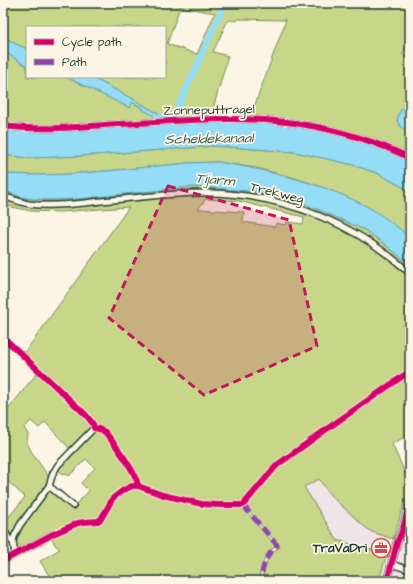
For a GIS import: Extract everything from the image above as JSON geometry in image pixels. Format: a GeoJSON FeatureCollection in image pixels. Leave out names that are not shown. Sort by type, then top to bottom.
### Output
{"type":"FeatureCollection","features":[{"type":"Feature","properties":{"kind":"main road"},"geometry":{"type":"LineString","coordinates":[[387,581],[410,504]]}},
{"type":"Feature","properties":{"kind":"street","name":"Zonneputtragel"},"geometry":{"type":"LineString","coordinates":[[3,126],[54,128],[187,120],[267,120],[306,125],[348,134],[376,143],[410,158]]}},
{"type":"Feature","properties":{"kind":"street","name":"Trekweg"},"geometry":{"type":"LineString","coordinates":[[3,196],[24,203],[40,205],[200,193],[229,194],[257,198],[295,207],[313,213],[336,224],[368,241],[394,259],[410,274]]}},
{"type":"Feature","properties":{"kind":"street"},"geometry":{"type":"LineString","coordinates":[[15,554],[13,542],[20,525],[49,486],[53,473],[58,465],[94,428]]}},
{"type":"Feature","properties":{"kind":"street"},"geometry":{"type":"LineString","coordinates":[[49,486],[73,506]]}},
{"type":"Feature","properties":{"kind":"street"},"geometry":{"type":"LineString","coordinates":[[3,528],[13,542]]}},
{"type":"Feature","properties":{"kind":"street"},"geometry":{"type":"LineString","coordinates":[[3,561],[53,534]]}},
{"type":"Feature","properties":{"kind":"street"},"geometry":{"type":"LineString","coordinates":[[391,564],[410,570]]}},
{"type":"Feature","properties":{"kind":"highlighted area"},"geometry":{"type":"Polygon","coordinates":[[[168,186],[289,220],[317,346],[204,395],[109,318],[168,186]]]}},
{"type":"Feature","properties":{"kind":"shaded area"},"geometry":{"type":"Polygon","coordinates":[[[318,479],[331,496],[365,527],[393,539],[388,557],[331,541],[299,481],[304,487],[318,479]]]}},
{"type":"Feature","properties":{"kind":"shaded area"},"geometry":{"type":"Polygon","coordinates":[[[410,517],[410,581],[392,581],[407,529],[410,517]]]}},
{"type":"Feature","properties":{"kind":"green space"},"geometry":{"type":"Polygon","coordinates":[[[3,3],[410,3],[410,43],[402,54],[410,59],[410,99],[399,113],[397,121],[410,133],[410,161],[381,148],[350,138],[310,128],[282,124],[217,122],[82,131],[19,132],[3,130],[3,52],[26,65],[26,78],[68,78],[130,108],[132,102],[157,117],[159,114],[93,78],[166,78],[166,26],[26,26],[26,49],[12,42],[3,35],[3,3]],[[180,7],[167,44],[197,54],[215,13],[180,7]],[[237,19],[237,21],[230,20],[227,22],[213,52],[228,56],[211,116],[251,117],[286,20],[237,19]]]}},
{"type":"Feature","properties":{"kind":"green space"},"geometry":{"type":"Polygon","coordinates":[[[214,146],[295,152],[350,164],[377,173],[410,191],[410,237],[371,209],[319,186],[256,168],[218,162],[188,163],[71,174],[3,174],[3,155],[29,158],[80,156],[214,146]]]}},
{"type":"Feature","properties":{"kind":"green space"},"geometry":{"type":"Polygon","coordinates":[[[190,187],[259,192],[298,201],[365,230],[410,265],[410,374],[407,373],[403,375],[331,425],[279,464],[280,465],[332,426],[403,377],[410,375],[410,434],[392,444],[410,484],[393,539],[372,532],[365,527],[331,496],[319,479],[304,487],[337,540],[389,555],[386,557],[379,581],[262,581],[269,557],[280,547],[244,506],[248,501],[247,500],[240,505],[219,505],[163,495],[139,486],[132,469],[119,450],[132,471],[137,485],[128,486],[117,493],[110,500],[99,520],[78,522],[58,531],[52,532],[19,551],[17,550],[14,544],[19,529],[49,489],[52,490],[71,509],[89,491],[81,483],[95,468],[86,459],[69,476],[66,474],[64,475],[57,469],[94,432],[94,425],[89,418],[86,421],[90,424],[90,429],[70,449],[45,422],[39,428],[31,421],[24,428],[28,434],[27,442],[31,451],[50,479],[48,485],[11,539],[3,527],[3,524],[25,497],[6,480],[3,482],[3,416],[37,373],[3,341],[3,338],[39,371],[39,369],[23,355],[129,207],[59,212],[31,211],[3,205],[3,190],[21,197],[33,199],[78,199],[190,187]],[[206,199],[198,209],[244,212],[243,222],[275,227],[276,223],[286,225],[287,222],[303,224],[304,217],[238,201],[206,199]]]}},
{"type":"Feature","properties":{"kind":"green space"},"geometry":{"type":"Polygon","coordinates":[[[133,487],[139,487],[198,504],[244,507],[244,509],[275,545],[263,563],[259,581],[46,581],[50,577],[40,561],[60,549],[56,546],[51,537],[79,524],[100,522],[112,501],[120,493],[133,487]]]}},
{"type":"Feature","properties":{"kind":"water"},"geometry":{"type":"Polygon","coordinates":[[[3,35],[12,42],[26,49],[26,65],[8,54],[3,52],[3,35]]]}},
{"type":"Feature","properties":{"kind":"water"},"geometry":{"type":"Polygon","coordinates":[[[68,78],[93,78],[159,114],[157,117],[154,117],[143,110],[143,108],[132,102],[130,108],[68,78]]]}},
{"type":"Feature","properties":{"kind":"water"},"geometry":{"type":"Polygon","coordinates":[[[410,99],[410,133],[401,127],[397,121],[399,113],[410,99]]]}},
{"type":"Feature","properties":{"kind":"water","name":"Scheldekanaal"},"geometry":{"type":"Polygon","coordinates":[[[211,122],[266,123],[305,127],[353,139],[396,154],[410,161],[410,191],[377,173],[350,164],[295,152],[214,146],[80,156],[29,158],[3,155],[3,130],[51,132],[211,122]]]}},
{"type":"Feature","properties":{"kind":"water","name":"Tijarm"},"geometry":{"type":"Polygon","coordinates":[[[218,162],[258,169],[296,179],[352,199],[370,208],[410,237],[410,265],[365,230],[298,201],[259,192],[190,187],[78,199],[49,200],[21,197],[3,190],[3,174],[71,174],[188,163],[218,162]]]}},
{"type":"Feature","properties":{"kind":"waterway"},"geometry":{"type":"LineString","coordinates":[[157,118],[174,116],[225,3]]}},
{"type":"Feature","properties":{"kind":"marked path"},"geometry":{"type":"LineString","coordinates":[[243,505],[277,545],[265,561],[261,581]]}},
{"type":"Feature","properties":{"kind":"cycle path"},"geometry":{"type":"LineString","coordinates":[[3,126],[46,128],[212,119],[259,120],[306,125],[333,130],[372,142],[410,158]]}},
{"type":"Feature","properties":{"kind":"cycle path"},"geometry":{"type":"LineString","coordinates":[[3,337],[86,415],[93,424],[94,428],[105,432],[119,450],[134,474],[138,486]]}},
{"type":"Feature","properties":{"kind":"cycle path"},"geometry":{"type":"LineString","coordinates":[[3,561],[53,534],[78,523],[98,521],[101,519],[113,498],[132,486],[138,486],[163,495],[202,504],[243,505],[277,465],[403,376],[406,374],[410,375]]}},
{"type":"Feature","properties":{"kind":"cycle path"},"geometry":{"type":"LineString","coordinates":[[387,581],[410,503]]}},
{"type":"Feature","properties":{"kind":"place","name":"TraVaDri"},"geometry":{"type":"Point","coordinates":[381,548]}}]}
